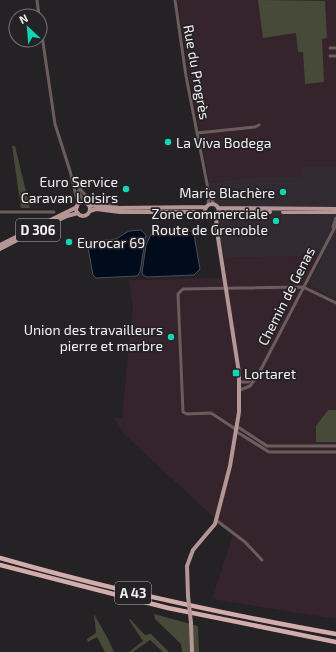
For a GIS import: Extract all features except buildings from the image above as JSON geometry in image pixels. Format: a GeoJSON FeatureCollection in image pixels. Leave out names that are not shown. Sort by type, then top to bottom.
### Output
{"type":"FeatureCollection","features":[{"type":"Feature","properties":{"kind":"highway","name":"A 43"},"geometry":{"type":"LineString","coordinates":[[0,558],[164,600],[268,622],[336,634]]}},
{"type":"Feature","properties":{"kind":"highway","name":"A 43"},"geometry":{"type":"LineString","coordinates":[[0,565],[148,604],[249,626],[336,642]]}},
{"type":"Feature","properties":{"kind":"main road"},"geometry":{"type":"LineString","coordinates":[[217,231],[210,217],[206,214],[192,212],[120,212],[101,209],[90,211],[86,215],[78,213],[77,205],[84,202],[89,205],[124,208],[207,206],[214,204],[218,208],[336,209]]}},
{"type":"Feature","properties":{"kind":"main road","name":"D 306"},"geometry":{"type":"LineString","coordinates":[[0,245],[77,205]]}},
{"type":"Feature","properties":{"kind":"main road"},"geometry":{"type":"LineString","coordinates":[[89,205],[90,211]]}},
{"type":"Feature","properties":{"kind":"main road"},"geometry":{"type":"LineString","coordinates":[[206,214],[207,206]]}},
{"type":"Feature","properties":{"kind":"main road"},"geometry":{"type":"LineString","coordinates":[[192,652],[186,573],[189,558],[216,520],[237,430],[240,398],[240,382],[217,231],[218,208]]}},
{"type":"Feature","properties":{"kind":"main road"},"geometry":{"type":"LineString","coordinates":[[210,217],[217,215],[336,212]]}},
{"type":"Feature","properties":{"kind":"main road","name":"D 306"},"geometry":{"type":"LineString","coordinates":[[0,249],[32,232],[78,213]]}},
{"type":"Feature","properties":{"kind":"street","name":"Rue du Progrès"},"geometry":{"type":"LineString","coordinates":[[175,0],[197,133],[209,194],[214,204]]}},
{"type":"Feature","properties":{"kind":"street"},"geometry":{"type":"LineString","coordinates":[[44,48],[55,124],[71,174],[77,205]]}},
{"type":"Feature","properties":{"kind":"street"},"geometry":{"type":"LineString","coordinates":[[330,48],[336,48]]}},
{"type":"Feature","properties":{"kind":"street"},"geometry":{"type":"LineString","coordinates":[[330,56],[336,56]]}},
{"type":"Feature","properties":{"kind":"street"},"geometry":{"type":"LineString","coordinates":[[197,133],[255,127],[259,125]]}},
{"type":"Feature","properties":{"kind":"street"},"geometry":{"type":"LineString","coordinates":[[71,174],[84,202]]}},
{"type":"Feature","properties":{"kind":"street"},"geometry":{"type":"LineString","coordinates":[[71,174],[84,196],[91,200],[124,208]]}},
{"type":"Feature","properties":{"kind":"street","name":"Rue du Progrès"},"geometry":{"type":"LineString","coordinates":[[207,206],[209,194]]}},
{"type":"Feature","properties":{"kind":"street"},"geometry":{"type":"LineString","coordinates":[[0,212],[54,212]]}},
{"type":"Feature","properties":{"kind":"street","name":"Chemin de Genas"},"geometry":{"type":"LineString","coordinates":[[333,229],[336,218]]}},
{"type":"Feature","properties":{"kind":"street","name":"Chemin de Genas"},"geometry":{"type":"LineString","coordinates":[[240,390],[252,384],[259,372],[336,225]]}},
{"type":"Feature","properties":{"kind":"street"},"geometry":{"type":"LineString","coordinates":[[336,303],[303,287],[183,289],[178,294],[182,408],[186,414],[211,413],[270,452],[336,452]]}},
{"type":"Feature","properties":{"kind":"street","name":"Chemin de Genas"},"geometry":{"type":"LineString","coordinates":[[240,382],[246,383],[252,381],[259,372]]}},
{"type":"Feature","properties":{"kind":"street"},"geometry":{"type":"LineString","coordinates":[[237,430],[267,446],[336,446]]}},
{"type":"Feature","properties":{"kind":"street"},"geometry":{"type":"LineString","coordinates":[[216,520],[245,542],[262,560]]}},
{"type":"Feature","properties":{"kind":"shaded area"},"geometry":{"type":"Polygon","coordinates":[[[178,0],[336,0],[336,167],[301,167],[301,177],[255,177],[209,183],[186,61],[178,0]]]}},
{"type":"Feature","properties":{"kind":"shaded area","name":"Zone commerciale Route de Grenoble"},"geometry":{"type":"Polygon","coordinates":[[[301,167],[336,167],[336,300],[311,286],[309,282],[322,258],[319,256],[224,258],[209,183],[255,177],[300,177],[301,167]]]}},
{"type":"Feature","properties":{"kind":"shaded area"},"geometry":{"type":"Polygon","coordinates":[[[322,257],[309,282],[311,286],[336,300],[336,619],[212,599],[233,535],[126,436],[114,418],[122,418],[133,307],[129,280],[226,278],[224,258],[322,257]]]}},
{"type":"Feature","properties":{"kind":"green space"},"geometry":{"type":"Polygon","coordinates":[[[258,0],[325,1],[327,38],[322,39],[324,82],[305,84],[303,52],[298,52],[296,33],[263,38],[258,0]]]}},
{"type":"Feature","properties":{"kind":"green space"},"geometry":{"type":"Polygon","coordinates":[[[12,146],[15,146],[30,208],[21,208],[12,146]]]}},
{"type":"Feature","properties":{"kind":"green space"},"geometry":{"type":"Polygon","coordinates":[[[328,410],[336,410],[336,442],[316,442],[316,426],[328,410]]]}},
{"type":"Feature","properties":{"kind":"green space"},"geometry":{"type":"Polygon","coordinates":[[[94,614],[114,652],[105,652],[97,637],[88,642],[87,639],[96,633],[94,614]]]}},
{"type":"Feature","properties":{"kind":"green space"},"geometry":{"type":"Polygon","coordinates":[[[154,614],[198,626],[199,652],[182,652],[181,644],[155,619],[154,614]]]}},
{"type":"Feature","properties":{"kind":"green space"},"geometry":{"type":"Polygon","coordinates":[[[130,619],[145,635],[151,634],[169,652],[163,652],[150,640],[133,652],[129,652],[143,641],[129,620],[130,619]]]}},
{"type":"Feature","properties":{"kind":"water"},"geometry":{"type":"Polygon","coordinates":[[[141,230],[146,235],[140,272],[137,276],[96,278],[93,275],[87,242],[116,239],[129,231],[141,230]]]}},
{"type":"Feature","properties":{"kind":"water"},"geometry":{"type":"Polygon","coordinates":[[[189,230],[194,235],[200,269],[194,275],[147,277],[143,275],[146,245],[152,232],[189,230]]]}},
{"type":"Feature","properties":{"kind":"place","name":"La Viva Bodega"},"geometry":{"type":"Point","coordinates":[168,142]}},
{"type":"Feature","properties":{"kind":"place","name":"Euro Service Caravan Loisirs"},"geometry":{"type":"Point","coordinates":[126,189]}},
{"type":"Feature","properties":{"kind":"place","name":"Marie Blachère"},"geometry":{"type":"Point","coordinates":[283,192]}},
{"type":"Feature","properties":{"kind":"place","name":"Zone commerciale Route de Grenoble"},"geometry":{"type":"Point","coordinates":[276,221]}},
{"type":"Feature","properties":{"kind":"place","name":"Eurocar 69"},"geometry":{"type":"Point","coordinates":[69,242]}},
{"type":"Feature","properties":{"kind":"place","name":"Union des travailleurs pierre et marbre"},"geometry":{"type":"Point","coordinates":[171,337]}},
{"type":"Feature","properties":{"kind":"place","name":"Lortaret"},"geometry":{"type":"Point","coordinates":[236,373]}}]}
